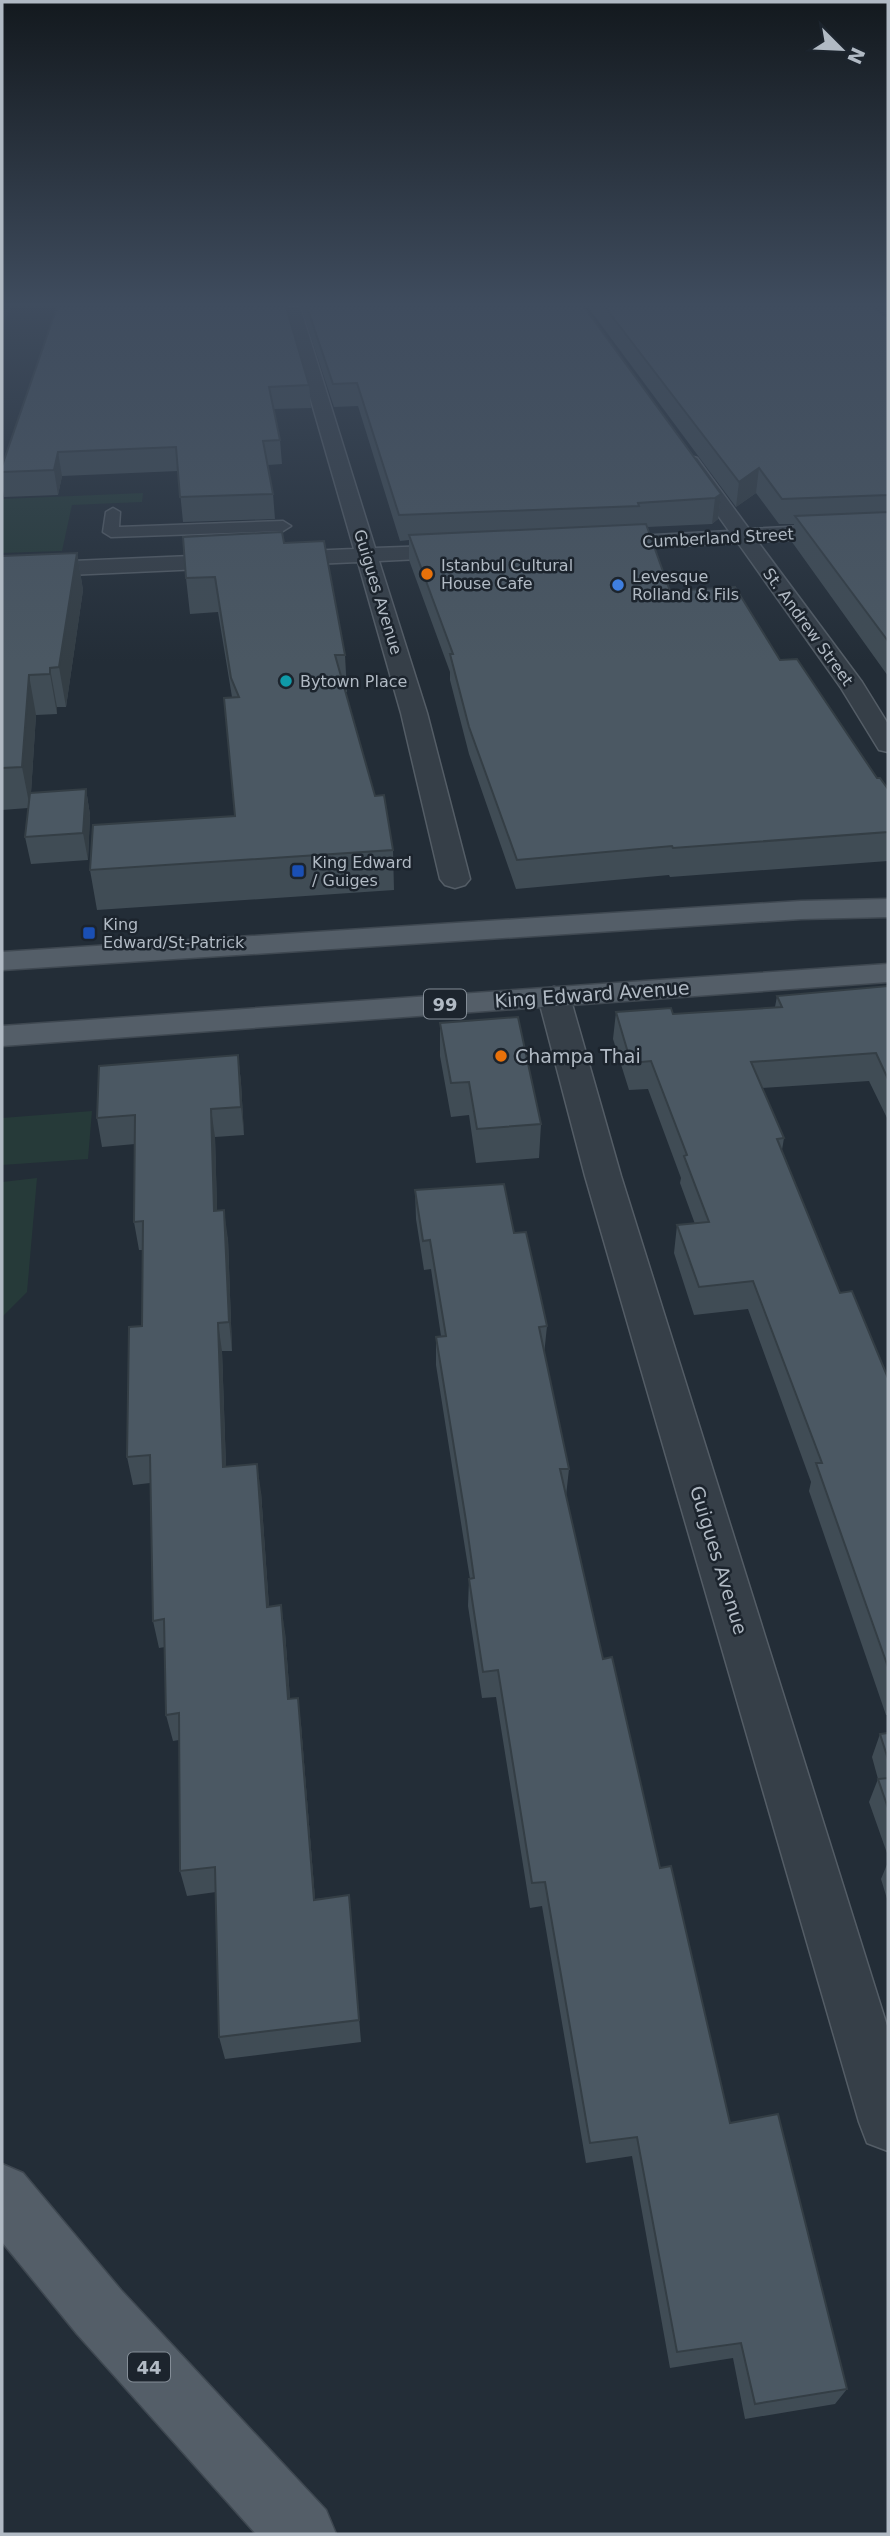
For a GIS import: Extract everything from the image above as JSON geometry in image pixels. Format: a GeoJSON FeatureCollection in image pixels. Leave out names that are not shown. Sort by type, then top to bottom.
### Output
{"type":"FeatureCollection","features":[{"type":"Feature","properties":{"kind":"main road"},"geometry":{"type":"LineString","coordinates":[[2,961],[801,910],[888,908]]}},
{"type":"Feature","properties":{"kind":"main road"},"geometry":{"type":"LineString","coordinates":[[801,910],[888,923]]}},
{"type":"Feature","properties":{"kind":"main road","name":"King Edward Avenue"},"geometry":{"type":"LineString","coordinates":[[2,1036],[888,973]]}},
{"type":"Feature","properties":{"kind":"main road","name":"44"},"geometry":{"type":"LineString","coordinates":[[2,2194],[99,2312],[302,2534]]}},
{"type":"Feature","properties":{"kind":"street","name":"Guigues Avenue"},"geometry":{"type":"LineString","coordinates":[[328,425],[414,713],[455,878]]}},
{"type":"Feature","properties":{"kind":"street","name":"St. Andrew Street"},"geometry":{"type":"LineString","coordinates":[[675,442],[853,687],[888,744]]}},
{"type":"Feature","properties":{"kind":"street","name":"Cumberland Street"},"geometry":{"type":"LineString","coordinates":[[573,546],[888,528]]}},
{"type":"Feature","properties":{"kind":"street"},"geometry":{"type":"LineString","coordinates":[[2,571],[477,550]]}},
{"type":"Feature","properties":{"kind":"street","name":"Guigues Avenue"},"geometry":{"type":"LineString","coordinates":[[554,997],[603,1176],[888,2122]]}},
{"type":"Feature","properties":{"kind":"lane"},"geometry":{"type":"LineString","coordinates":[[113,512],[111,532],[283,526]]}},
{"type":"Feature","properties":{"kind":"green space"},"geometry":{"type":"Polygon","coordinates":[[[143,493],[142,502],[72,505],[62,551],[2,553],[2,499],[143,493]]]}},
{"type":"Feature","properties":{"kind":"green space"},"geometry":{"type":"Polygon","coordinates":[[[92,1111],[88,1159],[2,1165],[2,1118],[92,1111]]]}},
{"type":"Feature","properties":{"kind":"green space"},"geometry":{"type":"Polygon","coordinates":[[[37,1178],[27,1292],[2,1317],[2,1182],[37,1178]]]}},
{"type":"Feature","properties":{"kind":"building"},"geometry":{"type":"Polygon","coordinates":[[[16,425],[277,425],[280,440],[263,441],[273,494],[180,497],[176,447],[58,452],[54,470],[2,472],[16,425]]]}},
{"type":"Feature","properties":{"kind":"building"},"geometry":{"type":"Polygon","coordinates":[[[370,425],[671,425],[721,494],[715,498],[638,503],[639,506],[399,515],[370,425]]]}},
{"type":"Feature","properties":{"kind":"building"},"geometry":{"type":"Polygon","coordinates":[[[696,425],[888,425],[888,495],[782,499],[759,468],[739,482],[696,425]]]}},
{"type":"Feature","properties":{"kind":"building"},"geometry":{"type":"Polygon","coordinates":[[[888,512],[888,641],[795,516],[888,512]]]}},
{"type":"Feature","properties":{"kind":"building"},"geometry":{"type":"Polygon","coordinates":[[[646,524],[670,591],[735,587],[780,660],[797,659],[877,778],[880,778],[888,789],[888,832],[672,846],[517,860],[469,727],[450,654],[453,654],[409,535],[646,524]]]}},
{"type":"Feature","properties":{"kind":"building"},"geometry":{"type":"Polygon","coordinates":[[[282,532],[284,543],[324,541],[345,655],[335,655],[375,796],[384,795],[393,850],[90,870],[93,825],[235,816],[224,698],[239,697],[231,678],[215,577],[186,578],[183,537],[282,532]]]}},
{"type":"Feature","properties":{"kind":"building"},"geometry":{"type":"Polygon","coordinates":[[[77,553],[59,667],[50,668],[50,674],[29,675],[22,767],[2,768],[2,556],[77,553]]]}},
{"type":"Feature","properties":{"kind":"building"},"geometry":{"type":"Polygon","coordinates":[[[86,789],[83,833],[25,837],[30,793],[86,789]]]}},
{"type":"Feature","properties":{"kind":"building"},"geometry":{"type":"Polygon","coordinates":[[[888,986],[888,1079],[876,1053],[751,1062],[784,1138],[777,1139],[840,1293],[852,1291],[888,1378],[888,1667],[816,1463],[822,1463],[753,1281],[699,1287],[677,1225],[709,1222],[651,1061],[631,1063],[616,1012],[671,1008],[673,1014],[782,1007],[777,996],[888,986]]]}},
{"type":"Feature","properties":{"kind":"building"},"geometry":{"type":"Polygon","coordinates":[[[518,1017],[541,1124],[477,1129],[469,1082],[451,1083],[440,1023],[518,1017]]]}},
{"type":"Feature","properties":{"kind":"building"},"geometry":{"type":"Polygon","coordinates":[[[238,1055],[241,1107],[211,1109],[214,1211],[224,1210],[229,1322],[218,1323],[223,1467],[257,1464],[267,1607],[281,1605],[288,1699],[298,1698],[314,1900],[349,1895],[359,2020],[219,2037],[215,1867],[180,1871],[179,1713],[166,1715],[164,1619],[153,1621],[150,1455],[127,1457],[129,1327],[142,1326],[143,1221],[134,1222],[135,1115],[97,1118],[99,1066],[238,1055]]]}},
{"type":"Feature","properties":{"kind":"building"},"geometry":{"type":"Polygon","coordinates":[[[504,1184],[514,1233],[526,1232],[547,1326],[539,1327],[569,1469],[560,1469],[603,1659],[612,1657],[660,1868],[671,1866],[730,2123],[778,2114],[847,2389],[755,2404],[741,2343],[677,2352],[637,2137],[590,2143],[545,1882],[532,1883],[498,1670],[483,1672],[469,1579],[474,1578],[436,1337],[446,1336],[430,1240],[423,1241],[415,1190],[504,1184]]]}},
{"type":"Feature","properties":{"kind":"building"},"geometry":{"type":"Polygon","coordinates":[[[888,1733],[888,1759],[880,1734],[888,1733]]]}},
{"type":"Feature","properties":{"kind":"building"},"geometry":{"type":"Polygon","coordinates":[[[888,1778],[888,1808],[878,1779],[888,1778]]]}},
{"type":"Feature","properties":{"kind":"place","name":"Istanbul Cultural House Cafe"},"geometry":{"type":"Point","coordinates":[427,574]}},
{"type":"Feature","properties":{"kind":"place","name":"Levesque Rolland & Fils"},"geometry":{"type":"Point","coordinates":[618,585]}},
{"type":"Feature","properties":{"kind":"place","name":"Bytown Place"},"geometry":{"type":"Point","coordinates":[286,681]}},
{"type":"Feature","properties":{"kind":"place","name":"King Edward / Guiges"},"geometry":{"type":"Point","coordinates":[298,871]}},
{"type":"Feature","properties":{"kind":"place","name":"King Edward/St-Patrick"},"geometry":{"type":"Point","coordinates":[89,933]}},
{"type":"Feature","properties":{"kind":"place","name":"Champa Thai"},"geometry":{"type":"Point","coordinates":[501,1056]}}]}
